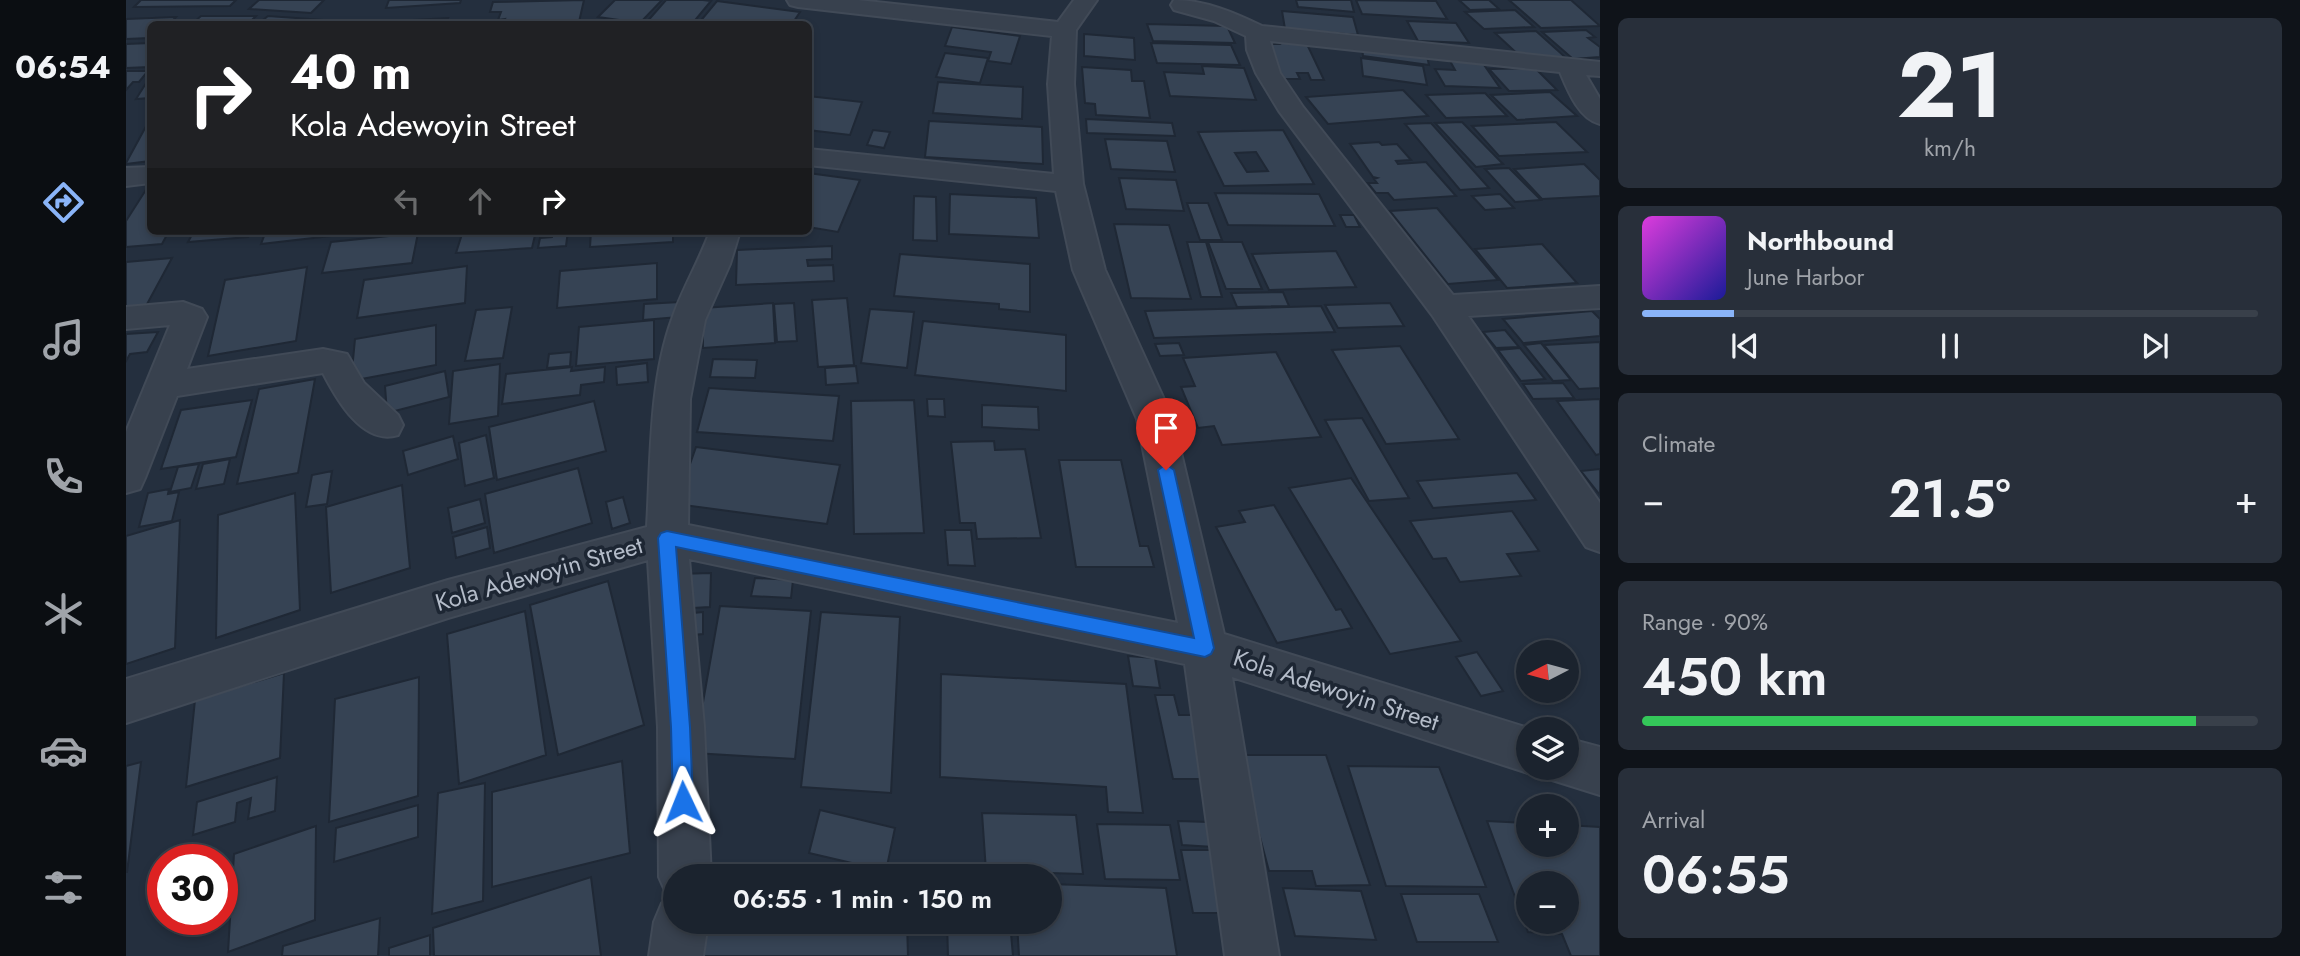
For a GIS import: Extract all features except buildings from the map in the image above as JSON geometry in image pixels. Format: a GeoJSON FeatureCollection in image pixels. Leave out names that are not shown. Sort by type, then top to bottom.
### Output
{"type":"FeatureCollection","features":[{"type":"Feature","properties":{"kind":"street"},"geometry":{"type":"LineString","coordinates":[[798,0],[1075,15],[1061,83],[1069,184],[1088,270],[1155,419],[1205,648],[1252,956]]}},
{"type":"Feature","properties":{"kind":"street"},"geometry":{"type":"LineString","coordinates":[[1182,5],[1222,16],[1257,33],[1600,69]]}},
{"type":"Feature","properties":{"kind":"street"},"geometry":{"type":"LineString","coordinates":[[1257,33],[1259,50],[1268,73],[1292,111],[1444,307],[1600,535]]}},
{"type":"Feature","properties":{"kind":"street"},"geometry":{"type":"LineString","coordinates":[[1570,67],[1583,95],[1600,116]]}},
{"type":"Feature","properties":{"kind":"street"},"geometry":{"type":"LineString","coordinates":[[812,157],[1069,184]]}},
{"type":"Feature","properties":{"kind":"street"},"geometry":{"type":"LineString","coordinates":[[126,177],[147,175]]}},
{"type":"Feature","properties":{"kind":"street"},"geometry":{"type":"LineString","coordinates":[[685,864],[681,727],[667,538],[671,399],[688,320],[714,264],[723,235]]}},
{"type":"Feature","properties":{"kind":"street"},"geometry":{"type":"LineString","coordinates":[[1444,307],[1600,297]]}},
{"type":"Feature","properties":{"kind":"street"},"geometry":{"type":"LineString","coordinates":[[126,318],[183,313],[190,317],[126,478]]}},
{"type":"Feature","properties":{"kind":"street"},"geometry":{"type":"LineString","coordinates":[[163,385],[323,361],[335,363],[351,392],[385,425]]}},
{"type":"Feature","properties":{"kind":"street","name":"Kola Adewoyin Street"},"geometry":{"type":"LineString","coordinates":[[126,701],[448,599],[667,538],[1205,648],[1516,746]]}},
{"type":"Feature","properties":{"kind":"street"},"geometry":{"type":"LineString","coordinates":[[1579,765],[1600,771]]}},
{"type":"Feature","properties":{"kind":"street"},"geometry":{"type":"LineString","coordinates":[[676,956],[679,934]]}},
{"type":"Feature","properties":{"kind":"route"},"geometry":{"type":"LineString","coordinates":[[683,802],[681,727],[667,538],[1205,648],[1166,470]]}}]}
